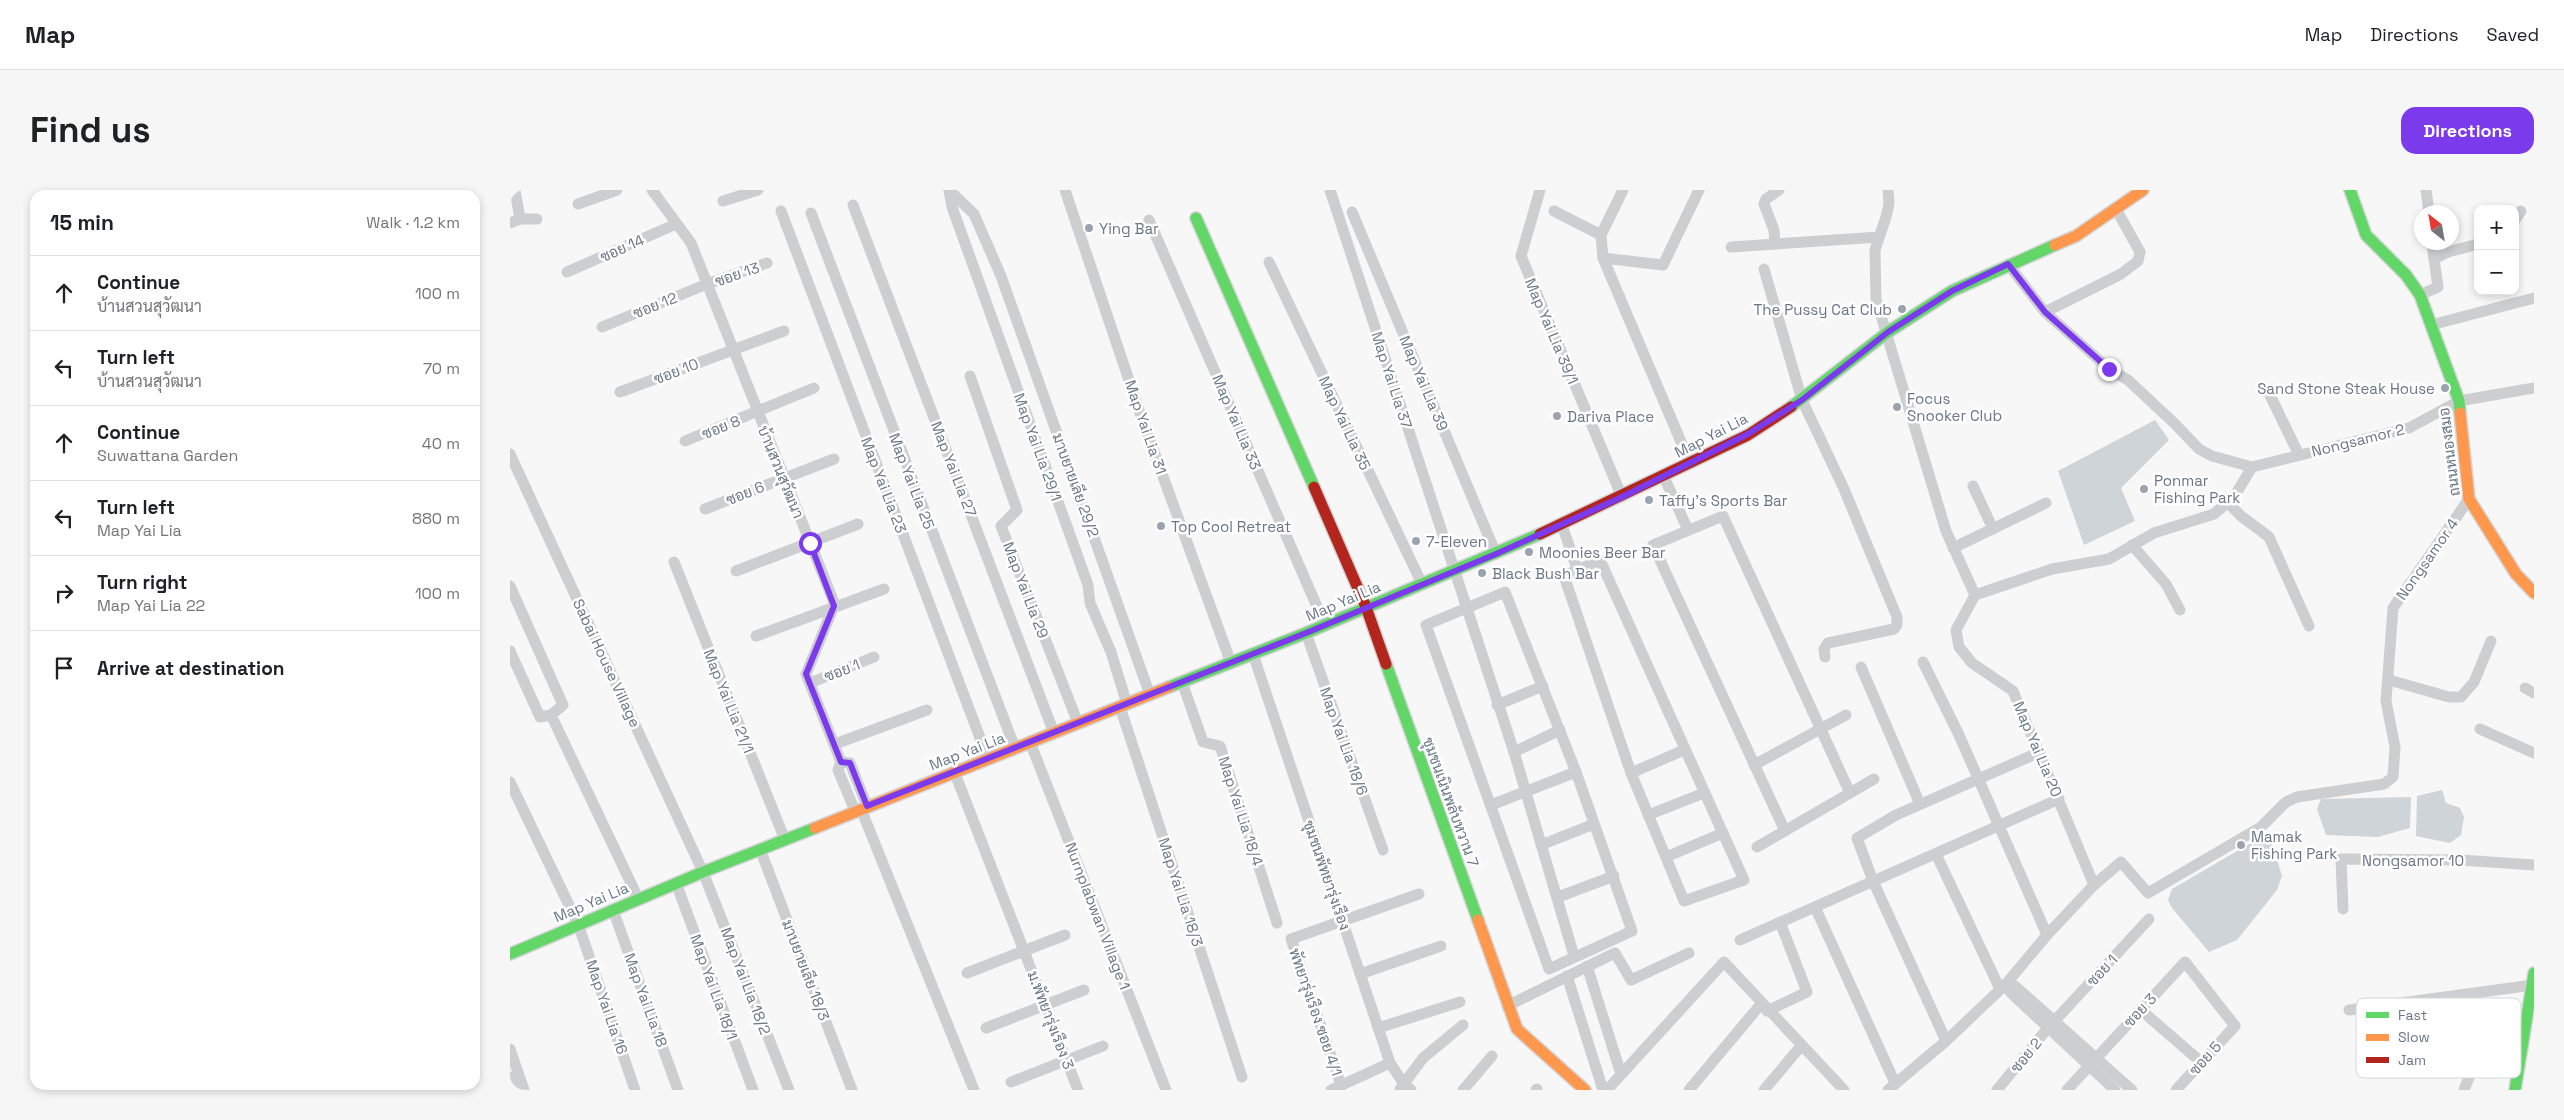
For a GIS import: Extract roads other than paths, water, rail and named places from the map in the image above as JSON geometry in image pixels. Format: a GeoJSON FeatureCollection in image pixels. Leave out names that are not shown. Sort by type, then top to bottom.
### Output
{"type":"FeatureCollection","features":[{"type":"Feature","properties":{"kind":"street"},"geometry":{"type":"LineString","coordinates":[[515,190],[515,221],[537,219]]}},
{"type":"Feature","properties":{"kind":"street"},"geometry":{"type":"LineString","coordinates":[[578,204],[617,190]]}},
{"type":"Feature","properties":{"kind":"street","name":"บ้านสวนสุวัฒนา"},"geometry":{"type":"LineString","coordinates":[[652,190],[691,243],[757,412],[785,477],[834,606]]}},
{"type":"Feature","properties":{"kind":"street"},"geometry":{"type":"LineString","coordinates":[[723,201],[758,190]]}},
{"type":"Feature","properties":{"kind":"street","name":"มาบยายเลีย 29/2"},"geometry":{"type":"LineString","coordinates":[[949,190],[974,214],[1001,276],[1150,695]]}},
{"type":"Feature","properties":{"kind":"street","name":"Map Yai Lia 29/1"},"geometry":{"type":"LineString","coordinates":[[949,190],[952,207],[1088,585],[1090,603],[1111,652],[1124,705]]}},
{"type":"Feature","properties":{"kind":"street","name":"Map Yai Lia 31"},"geometry":{"type":"LineString","coordinates":[[1064,190],[1141,416],[1231,663]]}},
{"type":"Feature","properties":{"kind":"street","name":"Map Yai Lia 37"},"geometry":{"type":"LineString","coordinates":[[1330,190],[1497,705],[1514,752],[1574,956]]}},
{"type":"Feature","properties":{"kind":"street","name":"Map Yai Lia 39/1"},"geometry":{"type":"LineString","coordinates":[[1540,190],[1521,256],[1622,497]]}},
{"type":"Feature","properties":{"kind":"street"},"geometry":{"type":"LineString","coordinates":[[1623,190],[1601,235],[1604,258],[1690,463]]}},
{"type":"Feature","properties":{"kind":"street"},"geometry":{"type":"LineString","coordinates":[[1604,258],[1663,265],[1699,190]]}},
{"type":"Feature","properties":{"kind":"street"},"geometry":{"type":"LineString","coordinates":[[1775,244],[1774,230],[1764,204],[1766,198],[1779,190]]}},
{"type":"Feature","properties":{"kind":"street"},"geometry":{"type":"LineString","coordinates":[[1888,190],[1889,204],[1879,237],[1875,266],[1876,299],[1888,332],[1953,548],[1975,595],[2052,569],[2109,559],[2154,532],[2214,514],[2234,497],[2252,467],[2212,456],[2199,450],[2174,423],[2128,380],[2109,369],[2045,312],[2008,264]]}},
{"type":"Feature","properties":{"kind":"street","name":"Map Yai Lia"},"geometry":{"type":"LineString","coordinates":[[510,954],[638,898],[954,771],[1306,633],[1496,554],[1622,497],[1748,434],[1802,400],[1888,332],[1952,291],[2008,264],[2076,236],[2143,190]]}},
{"type":"Feature","properties":{"kind":"street","name":"ถนนหนองสมอ"},"geometry":{"type":"LineString","coordinates":[[2350,190],[2366,235],[2406,275],[2420,295],[2459,401],[2469,499],[2516,574],[2534,593]]}},
{"type":"Feature","properties":{"kind":"street"},"geometry":{"type":"LineString","coordinates":[[2426,190],[2427,205]]}},
{"type":"Feature","properties":{"kind":"street","name":"Map Yai Lia 27"},"geometry":{"type":"LineString","coordinates":[[853,206],[1054,733]]}},
{"type":"Feature","properties":{"kind":"street"},"geometry":{"type":"LineString","coordinates":[[2045,312],[2121,274],[2138,261],[2140,252],[2116,209]]}},
{"type":"Feature","properties":{"kind":"street","name":"Map Yai Lia 23"},"geometry":{"type":"LineString","coordinates":[[781,211],[988,759]]}},
{"type":"Feature","properties":{"kind":"street"},"geometry":{"type":"LineString","coordinates":[[1554,211],[1601,235]]}},
{"type":"Feature","properties":{"kind":"street","name":"Map Yai Lia 39"},"geometry":{"type":"LineString","coordinates":[[1352,212],[1496,554]]}},
{"type":"Feature","properties":{"kind":"street","name":"Map Yai Lia 25"},"geometry":{"type":"LineString","coordinates":[[811,213],[1015,748]]}},
{"type":"Feature","properties":{"kind":"street","name":"ชุมชนเนินพลับหวาน 7"},"geometry":{"type":"LineString","coordinates":[[1196,218],[1366,607],[1517,1029],[1586,1090]]}},
{"type":"Feature","properties":{"kind":"street","name":"Map Yai Lia 33"},"geometry":{"type":"LineString","coordinates":[[1149,220],[1325,625]]}},
{"type":"Feature","properties":{"kind":"street","name":"ซอย 14"},"geometry":{"type":"LineString","coordinates":[[567,272],[676,224]]}},
{"type":"Feature","properties":{"kind":"street"},"geometry":{"type":"LineString","coordinates":[[1731,247],[1879,237]]}},
{"type":"Feature","properties":{"kind":"street"},"geometry":{"type":"LineString","coordinates":[[2434,260],[2448,252],[2474,245]]}},
{"type":"Feature","properties":{"kind":"street"},"geometry":{"type":"LineString","coordinates":[[2420,295],[2438,288],[2433,250]]}},
{"type":"Feature","properties":{"kind":"street","name":"Map Yai Lia 35"},"geometry":{"type":"LineString","coordinates":[[1269,262],[1422,584]]}},
{"type":"Feature","properties":{"kind":"street","name":"ซอย 13"},"geometry":{"type":"LineString","coordinates":[[707,284],[767,264]]}},
{"type":"Feature","properties":{"kind":"street"},"geometry":{"type":"LineString","coordinates":[[1764,269],[1802,400],[1844,489],[1897,617],[1897,625],[1894,629],[1828,643],[1824,649],[1825,657]]}},
{"type":"Feature","properties":{"kind":"street","name":"ซอย 12"},"geometry":{"type":"LineString","coordinates":[[602,327],[707,284]]}},
{"type":"Feature","properties":{"kind":"street"},"geometry":{"type":"LineString","coordinates":[[2431,325],[2534,298]]}},
{"type":"Feature","properties":{"kind":"street","name":"ซอย 10"},"geometry":{"type":"LineString","coordinates":[[620,392],[784,331]]}},
{"type":"Feature","properties":{"kind":"street","name":"Map Yai Lia 29"},"geometry":{"type":"LineString","coordinates":[[970,376],[1017,510],[1001,526],[1078,723]]}},
{"type":"Feature","properties":{"kind":"street","name":"ซอย 8"},"geometry":{"type":"LineString","coordinates":[[685,442],[814,388]]}},
{"type":"Feature","properties":{"kind":"street","name":"Nongsamor 2"},"geometry":{"type":"LineString","coordinates":[[2252,467],[2409,428],[2459,401],[2534,388]]}},
{"type":"Feature","properties":{"kind":"street"},"geometry":{"type":"LineString","coordinates":[[2269,393],[2299,455]]}},
{"type":"Feature","properties":{"kind":"street","name":"Sabai House Village"},"geometry":{"type":"LineString","coordinates":[[510,454],[703,872]]}},
{"type":"Feature","properties":{"kind":"street","name":"ซอย 6"},"geometry":{"type":"LineString","coordinates":[[706,510],[834,459]]}},
{"type":"Feature","properties":{"kind":"street"},"geometry":{"type":"LineString","coordinates":[[1664,477],[1688,530]]}},
{"type":"Feature","properties":{"kind":"street"},"geometry":{"type":"LineString","coordinates":[[1973,486],[1993,528]]}},
{"type":"Feature","properties":{"kind":"street","name":"Nongsamor 4"},"geometry":{"type":"LineString","coordinates":[[2094,885],[2121,862],[2148,893],[2261,827],[2286,802],[2297,797],[2384,784],[2393,776],[2395,747],[2386,701],[2393,608],[2469,499]]}},
{"type":"Feature","properties":{"kind":"street"},"geometry":{"type":"LineString","coordinates":[[1953,548],[2046,503]]}},
{"type":"Feature","properties":{"kind":"street"},"geometry":{"type":"LineString","coordinates":[[2228,503],[2241,516],[2269,537],[2309,626]]}},
{"type":"Feature","properties":{"kind":"street"},"geometry":{"type":"LineString","coordinates":[[1785,831],[1653,545],[1723,516],[1850,793]]}},
{"type":"Feature","properties":{"kind":"street"},"geometry":{"type":"LineString","coordinates":[[736,571],[858,524]]}},
{"type":"Feature","properties":{"kind":"street"},"geometry":{"type":"LineString","coordinates":[[1562,525],[1577,569]]}},
{"type":"Feature","properties":{"kind":"street"},"geometry":{"type":"LineString","coordinates":[[2132,545],[2166,584],[2180,610]]}},
{"type":"Feature","properties":{"kind":"street"},"geometry":{"type":"LineString","coordinates":[[1600,560],[1684,750],[1744,880],[1684,901],[1631,773],[1564,576],[1600,560]]}},
{"type":"Feature","properties":{"kind":"street","name":"Map Yai Lia 21/1"},"geometry":{"type":"LineString","coordinates":[[674,562],[785,840]]}},
{"type":"Feature","properties":{"kind":"street"},"geometry":{"type":"LineString","coordinates":[[510,586],[563,705],[551,714],[540,717],[510,651]]}},
{"type":"Feature","properties":{"kind":"street"},"geometry":{"type":"LineString","coordinates":[[756,636],[884,589]]}},
{"type":"Feature","properties":{"kind":"street"},"geometry":{"type":"LineString","coordinates":[[1505,592],[1576,772],[1632,931],[1549,969],[1426,625],[1466,609],[1505,592]]}},
{"type":"Feature","properties":{"kind":"street","name":"Map Yai Lia 20"},"geometry":{"type":"LineString","coordinates":[[1975,595],[1956,630],[1959,647],[1972,663],[2013,691],[2094,885]]}},
{"type":"Feature","properties":{"kind":"street"},"geometry":{"type":"LineString","coordinates":[[834,606],[806,674],[841,762],[850,763],[861,809],[974,1090]]}},
{"type":"Feature","properties":{"kind":"street","name":"Map Yai Lia 18/6"},"geometry":{"type":"LineString","coordinates":[[1306,633],[1382,850]]}},
{"type":"Feature","properties":{"kind":"street"},"geometry":{"type":"LineString","coordinates":[[2389,680],[2449,698],[2461,697],[2474,682],[2491,641]]}},
{"type":"Feature","properties":{"kind":"street","name":"ชุมชนพัทยารุ่งเรือง"},"geometry":{"type":"LineString","coordinates":[[1253,654],[1390,1063],[1405,1088]]}},
{"type":"Feature","properties":{"kind":"street","name":"ซอย 1"},"geometry":{"type":"LineString","coordinates":[[810,682],[874,658]]}},
{"type":"Feature","properties":{"kind":"street"},"geometry":{"type":"LineString","coordinates":[[1923,662],[1978,778],[2047,935]]}},
{"type":"Feature","properties":{"kind":"street"},"geometry":{"type":"LineString","coordinates":[[1861,667],[1920,804]]}},
{"type":"Feature","properties":{"kind":"street","name":"Map Yai Lia 18/4"},"geometry":{"type":"LineString","coordinates":[[1182,682],[1203,742],[1220,746],[1277,923]]}},
{"type":"Feature","properties":{"kind":"street"},"geometry":{"type":"LineString","coordinates":[[1497,705],[1543,686]]}},
{"type":"Feature","properties":{"kind":"street","name":"Map Yai Lia 18/3"},"geometry":{"type":"LineString","coordinates":[[1124,705],[1242,1077]]}},
{"type":"Feature","properties":{"kind":"street"},"geometry":{"type":"LineString","coordinates":[[835,744],[927,710]]}},
{"type":"Feature","properties":{"kind":"street"},"geometry":{"type":"LineString","coordinates":[[551,714],[638,898]]}},
{"type":"Feature","properties":{"kind":"street"},"geometry":{"type":"LineString","coordinates":[[1754,765],[1846,715]]}},
{"type":"Feature","properties":{"kind":"street"},"geometry":{"type":"LineString","coordinates":[[2480,729],[2534,753]]}},
{"type":"Feature","properties":{"kind":"street"},"geometry":{"type":"LineString","coordinates":[[1514,752],[1560,730]]}},
{"type":"Feature","properties":{"kind":"street","name":"Nurnplabwan Village 1"},"geometry":{"type":"LineString","coordinates":[[1030,742],[1166,1090]]}},
{"type":"Feature","properties":{"kind":"street"},"geometry":{"type":"LineString","coordinates":[[1631,773],[1684,750]]}},
{"type":"Feature","properties":{"kind":"street"},"geometry":{"type":"LineString","coordinates":[[1946,1041],[1873,881],[1857,838],[1872,827],[1920,804],[2040,752]]}},
{"type":"Feature","properties":{"kind":"street","name":"ม.พัทยารุ่งเรือง 3"},"geometry":{"type":"LineString","coordinates":[[954,771],[1078,1090]]}},
{"type":"Feature","properties":{"kind":"street"},"geometry":{"type":"LineString","coordinates":[[1491,805],[1576,772]]}},
{"type":"Feature","properties":{"kind":"street"},"geometry":{"type":"LineString","coordinates":[[1757,847],[1874,779]]}},
{"type":"Feature","properties":{"kind":"street","name":"Map Yai Lia 16"},"geometry":{"type":"LineString","coordinates":[[510,782],[578,924],[635,1090]]}},
{"type":"Feature","properties":{"kind":"street"},"geometry":{"type":"LineString","coordinates":[[1648,815],[1704,793]]}},
{"type":"Feature","properties":{"kind":"street"},"geometry":{"type":"LineString","coordinates":[[1740,940],[2059,799]]}},
{"type":"Feature","properties":{"kind":"street"},"geometry":{"type":"LineString","coordinates":[[1541,845],[1594,824]]}},
{"type":"Feature","properties":{"kind":"street"},"geometry":{"type":"LineString","coordinates":[[1666,857],[1723,833]]}},
{"type":"Feature","properties":{"kind":"street","name":"มาบยายเลีย 18/3"},"geometry":{"type":"LineString","coordinates":[[760,849],[852,1090]]}},
{"type":"Feature","properties":{"kind":"street"},"geometry":{"type":"LineString","coordinates":[[1936,854],[2003,986]]}},
{"type":"Feature","properties":{"kind":"street","name":"Nongsamor 10"},"geometry":{"type":"LineString","coordinates":[[2343,909],[2340,859],[2461,860],[2534,865]]}},
{"type":"Feature","properties":{"kind":"street","name":"Map Yai Lia 18/2"},"geometry":{"type":"LineString","coordinates":[[703,872],[789,1090]]}},
{"type":"Feature","properties":{"kind":"street"},"geometry":{"type":"LineString","coordinates":[[1558,897],[1614,876]]}},
{"type":"Feature","properties":{"kind":"street","name":"Map Yai Lia 18/1"},"geometry":{"type":"LineString","coordinates":[[676,883],[753,1090]]}},
{"type":"Feature","properties":{"kind":"street"},"geometry":{"type":"LineString","coordinates":[[1815,907],[1892,1086],[1946,1041],[2003,986],[2094,885]]}},
{"type":"Feature","properties":{"kind":"street"},"geometry":{"type":"LineString","coordinates":[[1342,921],[1419,894]]}},
{"type":"Feature","properties":{"kind":"street","name":"Map Yai Lia 18"},"geometry":{"type":"LineString","coordinates":[[613,910],[678,1090]]}},
{"type":"Feature","properties":{"kind":"street","name":"ซอย 1"},"geometry":{"type":"LineString","coordinates":[[2051,1024],[2149,919]]}},
{"type":"Feature","properties":{"kind":"street","name":"พัทยารุ่งเรือง ซอย 4/1"},"geometry":{"type":"LineString","coordinates":[[1336,1088],[1291,939],[1342,921]]}},
{"type":"Feature","properties":{"kind":"street"},"geometry":{"type":"LineString","coordinates":[[1689,1090],[1764,1008],[1807,992],[1780,922]]}},
{"type":"Feature","properties":{"kind":"street"},"geometry":{"type":"LineString","coordinates":[[967,973],[1064,935]]}},
{"type":"Feature","properties":{"kind":"street"},"geometry":{"type":"LineString","coordinates":[[1360,974],[1441,946]]}},
{"type":"Feature","properties":{"kind":"street"},"geometry":{"type":"LineString","coordinates":[[1508,1006],[1615,953],[1631,980],[1690,953]]}},
{"type":"Feature","properties":{"kind":"street"},"geometry":{"type":"LineString","coordinates":[[1607,1090],[1724,962],[1764,1008],[1843,1090]]}},
{"type":"Feature","properties":{"kind":"street","name":"ซอย 3"},"geometry":{"type":"LineString","coordinates":[[2067,1090],[2185,962],[2234,1026]]}},
{"type":"Feature","properties":{"kind":"street"},"geometry":{"type":"LineString","coordinates":[[1586,966],[1621,1074]]}},
{"type":"Feature","properties":{"kind":"street"},"geometry":{"type":"LineString","coordinates":[[2521,1056],[2532,998],[2534,973]]}},
{"type":"Feature","properties":{"kind":"street"},"geometry":{"type":"LineString","coordinates":[[1567,976],[1603,1090]]}},
{"type":"Feature","properties":{"kind":"street"},"geometry":{"type":"LineString","coordinates":[[2437,998],[2532,985]]}},
{"type":"Feature","properties":{"kind":"street"},"geometry":{"type":"LineString","coordinates":[[2003,986],[2015,986],[2051,1024],[2092,1062],[2115,1090]]}},
{"type":"Feature","properties":{"kind":"street"},"geometry":{"type":"LineString","coordinates":[[986,1028],[1084,990]]}},
{"type":"Feature","properties":{"kind":"street"},"geometry":{"type":"LineString","coordinates":[[1378,1028],[1460,1002]]}},
{"type":"Feature","properties":{"kind":"street"},"geometry":{"type":"LineString","coordinates":[[2349,1010],[2356,1009]]}},
{"type":"Feature","properties":{"kind":"street"},"geometry":{"type":"LineString","coordinates":[[2140,1010],[2201,1062]]}},
{"type":"Feature","properties":{"kind":"street","name":"ซอย 2"},"geometry":{"type":"LineString","coordinates":[[1997,1090],[2051,1024]]}},
{"type":"Feature","properties":{"kind":"street"},"geometry":{"type":"LineString","coordinates":[[1405,1088],[1423,1058],[1463,1025]]}},
{"type":"Feature","properties":{"kind":"street","name":"ซอย 5"},"geometry":{"type":"LineString","coordinates":[[2176,1090],[2234,1026]]}},
{"type":"Feature","properties":{"kind":"street"},"geometry":{"type":"LineString","coordinates":[[1011,1082],[1103,1046]]}},
{"type":"Feature","properties":{"kind":"street"},"geometry":{"type":"LineString","coordinates":[[1764,1090],[1801,1046]]}},
{"type":"Feature","properties":{"kind":"street"},"geometry":{"type":"LineString","coordinates":[[510,1049],[524,1090]]}},
{"type":"Feature","properties":{"kind":"street"},"geometry":{"type":"LineString","coordinates":[[1463,1090],[1492,1056]]}},
{"type":"Feature","properties":{"kind":"street"},"geometry":{"type":"LineString","coordinates":[[2092,1062],[2132,1090]]}},
{"type":"Feature","properties":{"kind":"street"},"geometry":{"type":"LineString","coordinates":[[1336,1088],[1390,1063]]}},
{"type":"Feature","properties":{"kind":"street"},"geometry":{"type":"LineString","coordinates":[[510,1077],[514,1090]]}},
{"type":"Feature","properties":{"kind":"street"},"geometry":{"type":"LineString","coordinates":[[2464,1090],[2468,1078]]}},
{"type":"Feature","properties":{"kind":"place","name":"Ying Bar"},"geometry":{"type":"Point","coordinates":[1089,228]}},
{"type":"Feature","properties":{"kind":"place","name":"The Pussy Cat Club"},"geometry":{"type":"Point","coordinates":[1902,309]}},
{"type":"Feature","properties":{"kind":"place","name":"Sand Stone Steak House"},"geometry":{"type":"Point","coordinates":[2445,388]}},
{"type":"Feature","properties":{"kind":"place","name":"Focus Snooker Club"},"geometry":{"type":"Point","coordinates":[1897,407]}},
{"type":"Feature","properties":{"kind":"place","name":"Dariva Place"},"geometry":{"type":"Point","coordinates":[1557,416]}},
{"type":"Feature","properties":{"kind":"place","name":"Ponmar Fishing Park"},"geometry":{"type":"Point","coordinates":[2144,489]}},
{"type":"Feature","properties":{"kind":"place","name":"Taffy's Sports Bar"},"geometry":{"type":"Point","coordinates":[1649,500]}},
{"type":"Feature","properties":{"kind":"place","name":"Top Cool Retreat"},"geometry":{"type":"Point","coordinates":[1161,526]}},
{"type":"Feature","properties":{"kind":"place","name":"7-Eleven"},"geometry":{"type":"Point","coordinates":[1416,541]}},
{"type":"Feature","properties":{"kind":"place","name":"Moonies Beer Bar"},"geometry":{"type":"Point","coordinates":[1529,552]}},
{"type":"Feature","properties":{"kind":"place","name":"Black Bush Bar"},"geometry":{"type":"Point","coordinates":[1482,573]}},
{"type":"Feature","properties":{"kind":"place","name":"Mamak Fishing Park"},"geometry":{"type":"Point","coordinates":[2241,845]}}]}
